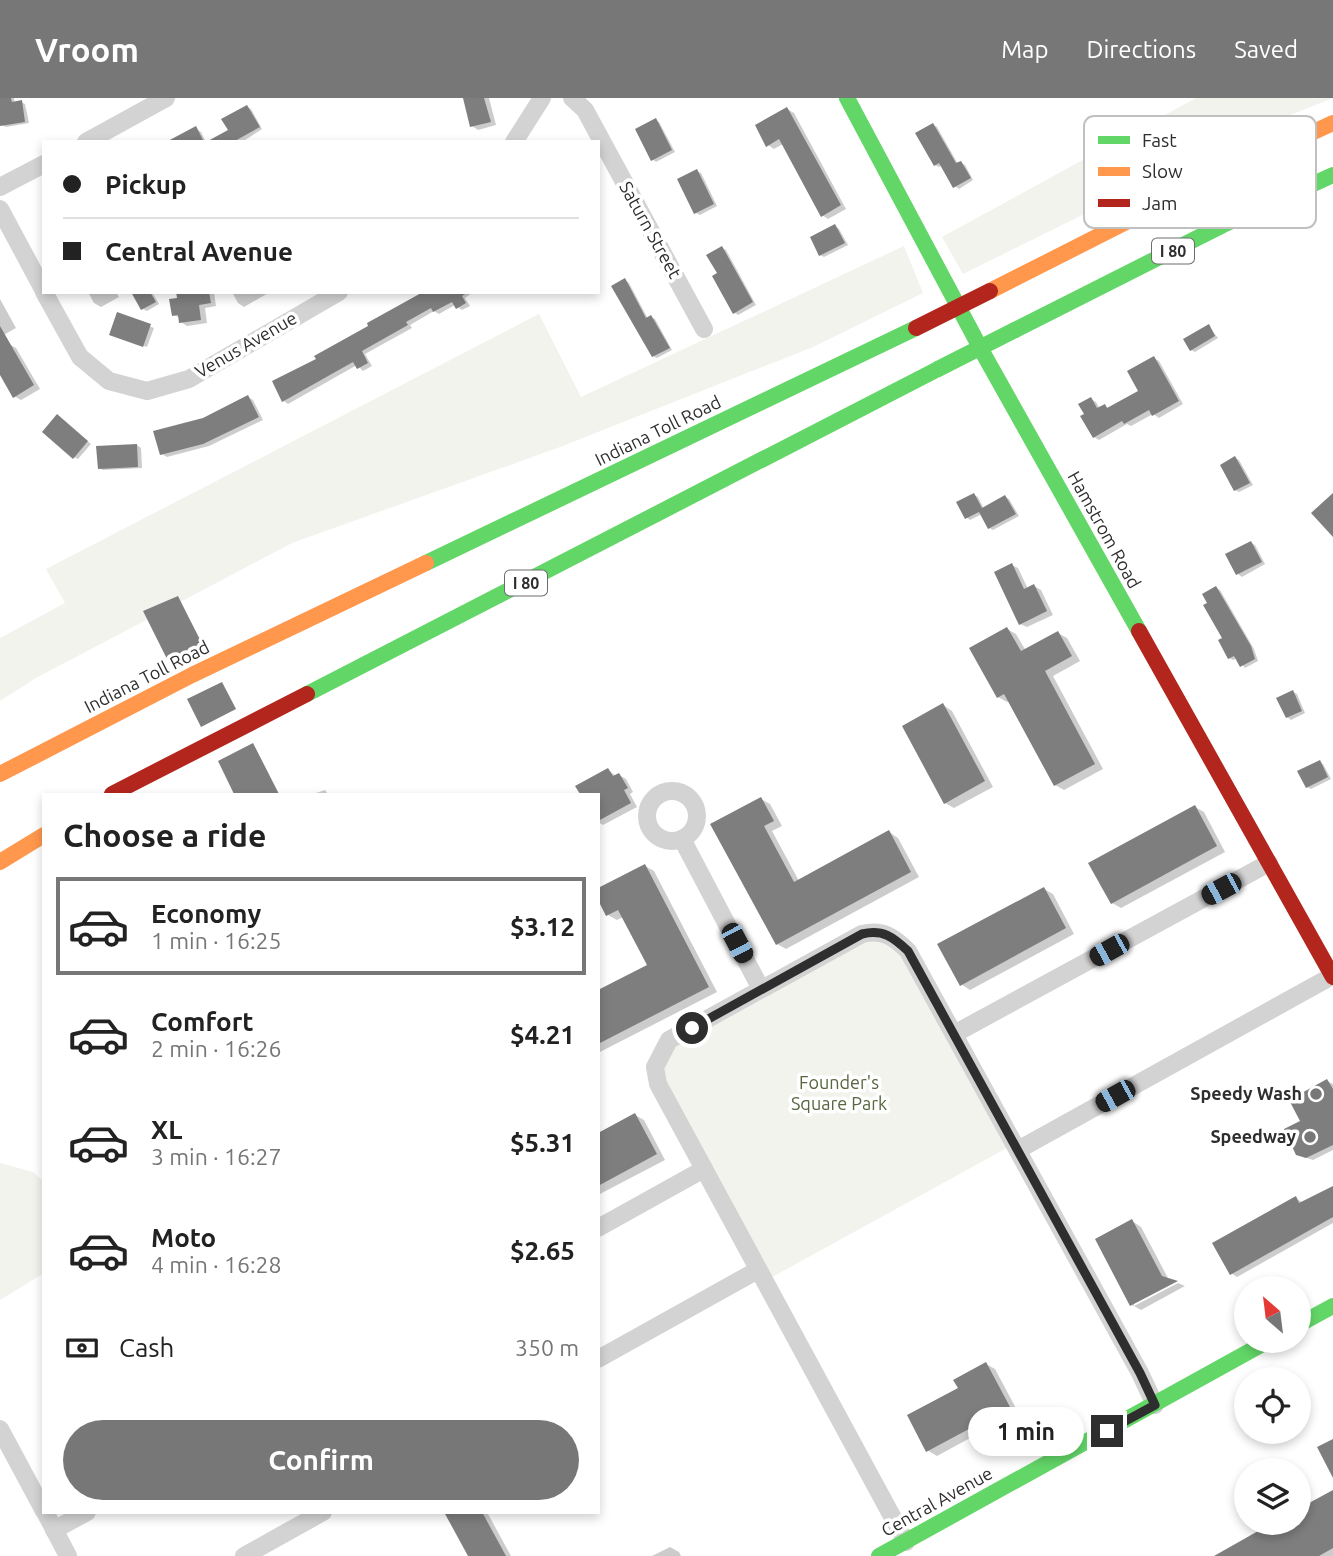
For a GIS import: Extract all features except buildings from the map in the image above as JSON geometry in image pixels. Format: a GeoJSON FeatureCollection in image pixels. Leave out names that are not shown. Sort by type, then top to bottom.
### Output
{"type":"FeatureCollection","features":[{"type":"Feature","properties":{"kind":"main road","name":"Hamstrom Road"},"geometry":{"type":"LineString","coordinates":[[847,98],[983,353],[1333,976]]}},
{"type":"Feature","properties":{"kind":"main road","name":"Indiana Toll Road"},"geometry":{"type":"LineString","coordinates":[[1316,131],[1333,123]]}},
{"type":"Feature","properties":{"kind":"main road","name":"I 80"},"geometry":{"type":"LineString","coordinates":[[1316,183],[1333,175]]}},
{"type":"Feature","properties":{"kind":"main road","name":"Indiana Toll Road"},"geometry":{"type":"LineString","coordinates":[[0,774],[192,675],[916,328],[1114,228]]}},
{"type":"Feature","properties":{"kind":"main road","name":"I 80"},"geometry":{"type":"LineString","coordinates":[[115,793],[1217,228]]}},
{"type":"Feature","properties":{"kind":"main road"},"geometry":{"type":"LineString","coordinates":[[0,767],[57,744]]}},
{"type":"Feature","properties":{"kind":"main road"},"geometry":{"type":"LineString","coordinates":[[0,850],[42,830]]}},
{"type":"Feature","properties":{"kind":"main road"},"geometry":{"type":"LineString","coordinates":[[0,862],[42,836]]}},
{"type":"Feature","properties":{"kind":"main road"},"geometry":{"type":"LineString","coordinates":[[1311,1318],[1333,1306]]}},
{"type":"Feature","properties":{"kind":"main road","name":"Central Avenue"},"geometry":{"type":"LineString","coordinates":[[880,1556],[1247,1353]]}},
{"type":"Feature","properties":{"kind":"street"},"geometry":{"type":"LineString","coordinates":[[90,140],[166,98]]}},
{"type":"Feature","properties":{"kind":"street"},"geometry":{"type":"LineString","coordinates":[[515,140],[542,98]]}},
{"type":"Feature","properties":{"kind":"street","name":"Saturn Street"},"geometry":{"type":"LineString","coordinates":[[572,98],[585,110],[704,329]]}},
{"type":"Feature","properties":{"kind":"street"},"geometry":{"type":"LineString","coordinates":[[0,187],[42,165]]}},
{"type":"Feature","properties":{"kind":"street"},"geometry":{"type":"LineString","coordinates":[[0,209],[42,288]]}},
{"type":"Feature","properties":{"kind":"street","name":"Venus Avenue"},"geometry":{"type":"LineString","coordinates":[[45,294],[80,356],[109,381],[147,391],[188,379],[336,294]]}},
{"type":"Feature","properties":{"kind":"street"},"geometry":{"type":"LineString","coordinates":[[682,839],[761,989]]}},
{"type":"Feature","properties":{"kind":"street"},"geometry":{"type":"LineString","coordinates":[[954,1034],[1269,863]]}},
{"type":"Feature","properties":{"kind":"street"},"geometry":{"type":"LineString","coordinates":[[906,1542],[658,1084],[655,1067],[670,1040],[761,989],[862,934],[875,931],[892,936],[908,951],[1140,1373],[1155,1405]]}},
{"type":"Feature","properties":{"kind":"street"},"geometry":{"type":"LineString","coordinates":[[1018,1150],[1333,976]]}},
{"type":"Feature","properties":{"kind":"street"},"geometry":{"type":"LineString","coordinates":[[600,1227],[704,1169]]}},
{"type":"Feature","properties":{"kind":"street"},"geometry":{"type":"LineString","coordinates":[[600,1358],[758,1270]]}},
{"type":"Feature","properties":{"kind":"street"},"geometry":{"type":"LineString","coordinates":[[0,1429],[42,1507]]}},
{"type":"Feature","properties":{"kind":"street"},"geometry":{"type":"LineString","coordinates":[[46,1514],[68,1556]]}},
{"type":"Feature","properties":{"kind":"street"},"geometry":{"type":"LineString","coordinates":[[54,1530],[83,1514]]}},
{"type":"Feature","properties":{"kind":"street"},"geometry":{"type":"LineString","coordinates":[[244,1556],[319,1514]]}},
{"type":"Feature","properties":{"kind":"green space"},"geometry":{"type":"Polygon","coordinates":[[[1196,98],[1333,98],[1288,116],[1163,116],[1196,98]]]}},
{"type":"Feature","properties":{"kind":"green space"},"geometry":{"type":"Polygon","coordinates":[[[1084,159],[1084,214],[963,274],[942,237],[1084,159]]]}},
{"type":"Feature","properties":{"kind":"green space"},"geometry":{"type":"Polygon","coordinates":[[[904,246],[923,293],[813,347],[560,447],[292,543],[36,678],[0,701],[0,638],[65,603],[46,569],[539,314],[581,397],[904,246]]]}},
{"type":"Feature","properties":{"kind":"green space","name":"Founder's Square Park"},"geometry":{"type":"Polygon","coordinates":[[[862,934],[892,936],[1014,1144],[765,1281],[658,1084],[663,1051],[862,934]]]}},
{"type":"Feature","properties":{"kind":"green space"},"geometry":{"type":"Polygon","coordinates":[[[0,1163],[33,1172],[42,1180],[42,1274],[0,1300],[0,1163]]]}},
{"type":"Feature","properties":{"kind":"traffic: fast"},"geometry":{"type":"LineString","coordinates":[[847,98],[983,353],[1139,631]]}},
{"type":"Feature","properties":{"kind":"traffic: fast"},"geometry":{"type":"LineString","coordinates":[[1316,183],[1333,175]]}},
{"type":"Feature","properties":{"kind":"traffic: fast"},"geometry":{"type":"LineString","coordinates":[[1015,330],[1217,228]]}},
{"type":"Feature","properties":{"kind":"traffic: fast"},"geometry":{"type":"LineString","coordinates":[[426,563],[916,328]]}},
{"type":"Feature","properties":{"kind":"traffic: fast"},"geometry":{"type":"LineString","coordinates":[[938,369],[1015,330]]}},
{"type":"Feature","properties":{"kind":"traffic: fast"},"geometry":{"type":"LineString","coordinates":[[307,694],[938,369]]}},
{"type":"Feature","properties":{"kind":"traffic: fast"},"geometry":{"type":"LineString","coordinates":[[1311,1318],[1333,1306]]}},
{"type":"Feature","properties":{"kind":"traffic: fast"},"geometry":{"type":"LineString","coordinates":[[879,1556],[1246,1353]]}},
{"type":"Feature","properties":{"kind":"traffic: slow"},"geometry":{"type":"LineString","coordinates":[[1316,131],[1333,123]]}},
{"type":"Feature","properties":{"kind":"traffic: slow"},"geometry":{"type":"LineString","coordinates":[[990,291],[1114,228]]}},
{"type":"Feature","properties":{"kind":"traffic: slow"},"geometry":{"type":"LineString","coordinates":[[0,774],[192,675],[426,563]]}},
{"type":"Feature","properties":{"kind":"traffic: slow"},"geometry":{"type":"LineString","coordinates":[[0,862],[42,836]]}},
{"type":"Feature","properties":{"kind":"traffic: jam"},"geometry":{"type":"LineString","coordinates":[[916,328],[990,291]]}},
{"type":"Feature","properties":{"kind":"traffic: jam"},"geometry":{"type":"LineString","coordinates":[[1139,631],[1333,977]]}},
{"type":"Feature","properties":{"kind":"traffic: jam"},"geometry":{"type":"LineString","coordinates":[[114,793],[307,694]]}},
{"type":"Feature","properties":{"kind":"place","name":"Speedy Wash"},"geometry":{"type":"Point","coordinates":[1316,1094]}},
{"type":"Feature","properties":{"kind":"place","name":"Speedway"},"geometry":{"type":"Point","coordinates":[1310,1137]}},
{"type":"Feature","properties":{"kind":"route"},"geometry":{"type":"LineString","coordinates":[[692,1028],[862,934],[875,931],[892,936],[908,951],[1140,1373],[1155,1405],[1107,1431]]}}]}
